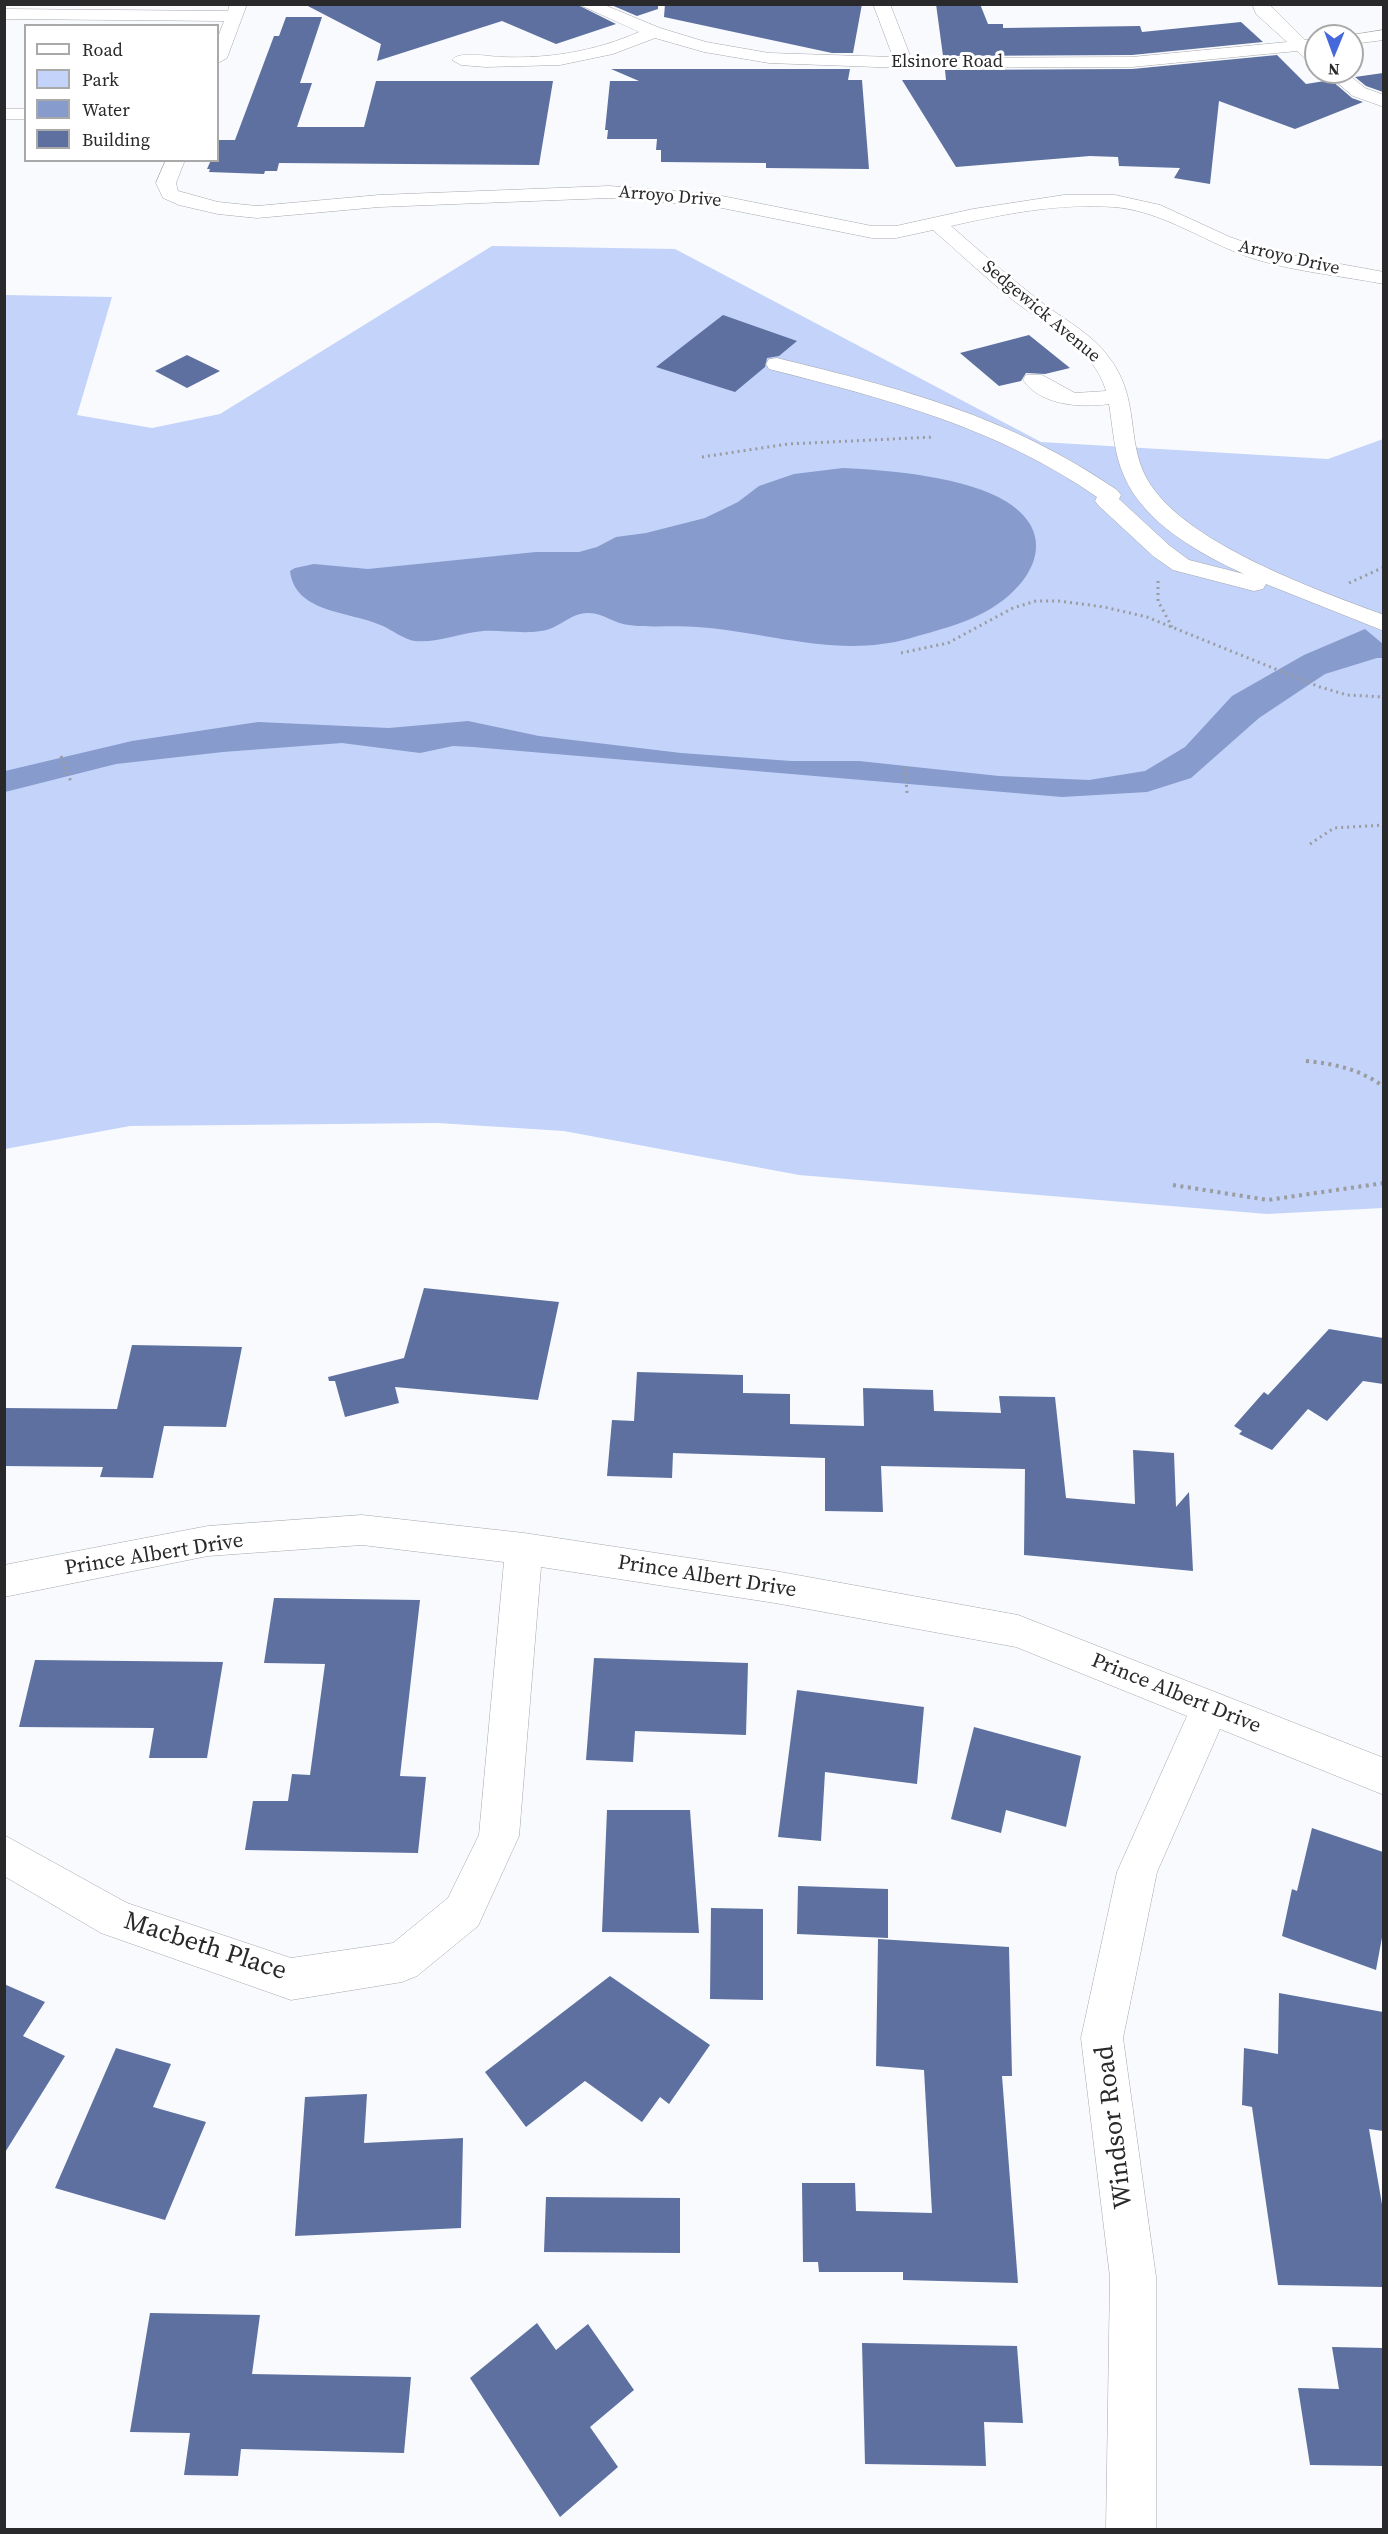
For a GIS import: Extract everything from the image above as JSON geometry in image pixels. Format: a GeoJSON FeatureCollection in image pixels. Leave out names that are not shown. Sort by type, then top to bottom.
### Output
{"type":"FeatureCollection","features":[{"type":"Feature","properties":{"kind":"street","name":"Elsinore Road"},"geometry":{"type":"LineString","coordinates":[[586,4],[654,32],[704,47],[769,58],[904,63],[1132,62],[1304,45]]}},
{"type":"Feature","properties":{"kind":"street"},"geometry":{"type":"LineString","coordinates":[[881,4],[904,63]]}},
{"type":"Feature","properties":{"kind":"street"},"geometry":{"type":"LineString","coordinates":[[1260,4],[1262,10],[1304,42]]}},
{"type":"Feature","properties":{"kind":"street"},"geometry":{"type":"LineString","coordinates":[[4,14],[236,10],[219,55]]}},
{"type":"Feature","properties":{"kind":"street"},"geometry":{"type":"LineString","coordinates":[[461,60],[495,63],[547,63],[622,47],[654,32]]}},
{"type":"Feature","properties":{"kind":"street"},"geometry":{"type":"LineString","coordinates":[[1364,37],[1383,34]]}},
{"type":"Feature","properties":{"kind":"street"},"geometry":{"type":"LineString","coordinates":[[1349,84],[1359,92],[1383,102]]}},
{"type":"Feature","properties":{"kind":"street"},"geometry":{"type":"LineString","coordinates":[[4,114],[24,114]]}},
{"type":"Feature","properties":{"kind":"street","name":"Arroyo Drive"},"geometry":{"type":"LineString","coordinates":[[175,162],[166,183],[170,194],[186,201],[218,208],[257,212],[291,211],[379,201],[609,192],[731,203],[872,232],[896,232],[939,225],[973,215],[1064,201],[1095,200],[1133,204],[1199,228],[1233,245],[1264,256],[1383,266]]}},
{"type":"Feature","properties":{"kind":"street","name":"Sedgewick Avenue"},"geometry":{"type":"LineString","coordinates":[[939,225],[1010,288],[1099,358],[1111,375],[1119,396],[1125,454],[1137,482],[1159,508],[1190,533],[1236,562],[1288,586],[1383,624]]}},
{"type":"Feature","properties":{"kind":"street","name":"Arroyo Drive"},"geometry":{"type":"LineString","coordinates":[[1310,260],[1383,278]]}},
{"type":"Feature","properties":{"kind":"street"},"geometry":{"type":"LineString","coordinates":[[777,364],[914,400],[973,419],[1032,445],[1080,473],[1109,495],[1107,501],[1122,511],[1156,547],[1182,566],[1259,586],[1288,586]]}},
{"type":"Feature","properties":{"kind":"street"},"geometry":{"type":"LineString","coordinates":[[1034,380],[1069,400],[1080,401],[1119,396]]}},
{"type":"Feature","properties":{"kind":"street","name":"Prince Albert Drive"},"geometry":{"type":"LineString","coordinates":[[4,1581],[208,1541],[362,1530],[524,1549],[775,1587],[1018,1631],[1383,1777]]}},
{"type":"Feature","properties":{"kind":"street","name":"Macbeth Place"},"geometry":{"type":"LineString","coordinates":[[4,1854],[116,1919],[291,1978],[402,1962],[463,1912],[499,1836],[524,1549]]}},
{"type":"Feature","properties":{"kind":"street","name":"Windsor Road"},"geometry":{"type":"LineString","coordinates":[[1131,2529],[1133,2277],[1102,2038],[1137,1872],[1210,1707]]}},
{"type":"Feature","properties":{"kind":"path"},"geometry":{"type":"LineString","coordinates":[[702,457],[744,447],[782,443],[937,437]]}},
{"type":"Feature","properties":{"kind":"path"},"geometry":{"type":"LineString","coordinates":[[1156,547],[1158,601],[1172,627]]}},
{"type":"Feature","properties":{"kind":"path"},"geometry":{"type":"LineString","coordinates":[[901,653],[948,643],[969,634],[1013,608],[1036,601],[1104,607],[1147,617],[1218,648],[1320,687],[1347,694],[1383,697]]}},
{"type":"Feature","properties":{"kind":"path"},"geometry":{"type":"LineString","coordinates":[[61,756],[71,782]]}},
{"type":"Feature","properties":{"kind":"path"},"geometry":{"type":"LineString","coordinates":[[905,767],[907,793]]}},
{"type":"Feature","properties":{"kind":"path"},"geometry":{"type":"LineString","coordinates":[[1310,844],[1334,828],[1383,825]]}},
{"type":"Feature","properties":{"kind":"path"},"geometry":{"type":"LineString","coordinates":[[1306,1061],[1339,1064],[1363,1072],[1383,1087]]}},
{"type":"Feature","properties":{"kind":"path"},"geometry":{"type":"LineString","coordinates":[[1173,1185],[1268,1200],[1383,1183]]}},
{"type":"Feature","properties":{"kind":"green space"},"geometry":{"type":"Polygon","coordinates":[[[492,246],[675,249],[1041,442],[1328,459],[1383,439],[1383,1208],[1267,1214],[799,1175],[564,1131],[438,1123],[130,1126],[5,1149],[5,295],[112,297],[77,415],[152,428],[220,414],[492,246]]]}},
{"type":"Feature","properties":{"kind":"water"},"geometry":{"type":"Polygon","coordinates":[[[843,468],[928,476],[971,486],[1007,502],[1024,516],[1033,531],[1036,546],[1034,561],[1026,576],[1001,602],[968,620],[911,638],[884,644],[857,646],[804,642],[697,627],[629,625],[589,613],[576,615],[541,631],[483,631],[432,641],[415,641],[370,621],[326,609],[313,603],[302,596],[294,585],[290,571],[314,564],[368,569],[536,552],[579,552],[597,547],[616,537],[646,533],[705,518],[738,502],[759,486],[794,474],[843,468]]]}},
{"type":"Feature","properties":{"kind":"water"},"geometry":{"type":"Polygon","coordinates":[[[1365,629],[1383,644],[1383,658],[1325,674],[1259,718],[1191,778],[1147,792],[1062,797],[473,747],[453,746],[420,753],[342,743],[223,752],[116,764],[5,792],[5,771],[132,741],[258,722],[389,728],[468,721],[539,736],[681,753],[791,761],[859,761],[999,776],[1089,780],[1145,771],[1185,747],[1232,696],[1304,655],[1365,629]]]}},
{"type":"Feature","properties":{"kind":"building"},"geometry":{"type":"Polygon","coordinates":[[[304,4],[576,4],[616,24],[556,44],[502,21],[377,61],[381,44],[304,4]]]}},
{"type":"Feature","properties":{"kind":"building"},"geometry":{"type":"Polygon","coordinates":[[[609,4],[658,4],[658,9],[637,16],[609,4]]]}},
{"type":"Feature","properties":{"kind":"building"},"geometry":{"type":"Polygon","coordinates":[[[665,4],[862,4],[853,53],[832,53],[664,17],[665,4]]]}},
{"type":"Feature","properties":{"kind":"building"},"geometry":{"type":"Polygon","coordinates":[[[936,4],[980,4],[988,24],[1003,24],[1003,28],[1140,26],[1142,32],[1241,22],[1263,42],[1132,55],[943,56],[936,4]]]}},
{"type":"Feature","properties":{"kind":"building"},"geometry":{"type":"Polygon","coordinates":[[[286,17],[322,17],[300,83],[312,83],[297,127],[364,127],[376,81],[553,81],[539,165],[279,163],[277,171],[265,171],[264,174],[209,172],[210,169],[207,169],[210,162],[219,162],[219,140],[235,140],[274,36],[279,36],[286,17]]]}},
{"type":"Feature","properties":{"kind":"building"},"geometry":{"type":"Polygon","coordinates":[[[1277,55],[1304,84],[1336,84],[1352,98],[1363,102],[1295,129],[1219,101],[1210,184],[1174,178],[1180,168],[1119,166],[1118,157],[1090,156],[956,167],[902,80],[946,80],[945,70],[1132,69],[1277,55]]]}},
{"type":"Feature","properties":{"kind":"building"},"geometry":{"type":"Polygon","coordinates":[[[611,69],[850,69],[848,80],[862,80],[869,169],[766,168],[766,163],[661,162],[661,150],[656,150],[657,139],[607,139],[608,130],[605,130],[610,81],[639,81],[611,69]]]}},
{"type":"Feature","properties":{"kind":"building"},"geometry":{"type":"Polygon","coordinates":[[[1383,73],[1383,92],[1364,84],[1364,76],[1383,73]]]}},
{"type":"Feature","properties":{"kind":"building"},"geometry":{"type":"Polygon","coordinates":[[[723,315],[797,341],[779,356],[767,358],[765,367],[735,392],[656,367],[723,315]]]}},
{"type":"Feature","properties":{"kind":"building"},"geometry":{"type":"Polygon","coordinates":[[[1029,335],[1070,368],[1045,374],[1026,373],[1021,381],[999,386],[960,353],[1029,335]]]}},
{"type":"Feature","properties":{"kind":"building"},"geometry":{"type":"Polygon","coordinates":[[[187,355],[220,371],[187,388],[155,371],[187,355]]]}},
{"type":"Feature","properties":{"kind":"building"},"geometry":{"type":"Polygon","coordinates":[[[424,1288],[559,1302],[538,1400],[395,1387],[399,1403],[345,1417],[335,1381],[329,1381],[328,1377],[404,1358],[424,1288]]]}},
{"type":"Feature","properties":{"kind":"building"},"geometry":{"type":"Polygon","coordinates":[[[1329,1329],[1383,1338],[1383,1384],[1363,1381],[1327,1421],[1308,1409],[1272,1450],[1239,1434],[1242,1431],[1234,1426],[1264,1392],[1268,1395],[1329,1329]]]}},
{"type":"Feature","properties":{"kind":"building"},"geometry":{"type":"Polygon","coordinates":[[[132,1345],[242,1347],[226,1427],[164,1426],[153,1478],[100,1477],[103,1467],[4,1466],[4,1408],[117,1409],[132,1345]]]}},
{"type":"Feature","properties":{"kind":"building"},"geometry":{"type":"Polygon","coordinates":[[[637,1372],[743,1375],[743,1393],[790,1394],[790,1424],[864,1426],[863,1388],[933,1390],[934,1411],[1001,1413],[999,1396],[1055,1397],[1066,1498],[1135,1504],[1133,1450],[1174,1453],[1176,1507],[1189,1492],[1193,1571],[1024,1555],[1025,1469],[881,1466],[883,1512],[825,1511],[825,1458],[673,1453],[672,1478],[607,1476],[612,1420],[634,1421],[637,1372]]]}},
{"type":"Feature","properties":{"kind":"building"},"geometry":{"type":"Polygon","coordinates":[[[274,1598],[420,1600],[400,1776],[426,1777],[418,1853],[245,1850],[253,1801],[288,1801],[292,1774],[310,1775],[325,1664],[264,1663],[274,1598]]]}},
{"type":"Feature","properties":{"kind":"building"},"geometry":{"type":"Polygon","coordinates":[[[594,1658],[748,1663],[746,1735],[635,1731],[633,1762],[586,1760],[594,1658]]]}},
{"type":"Feature","properties":{"kind":"building"},"geometry":{"type":"Polygon","coordinates":[[[35,1660],[223,1662],[207,1758],[149,1758],[154,1728],[19,1727],[35,1660]]]}},
{"type":"Feature","properties":{"kind":"building"},"geometry":{"type":"Polygon","coordinates":[[[797,1690],[924,1707],[917,1784],[825,1772],[821,1841],[778,1837],[797,1690]]]}},
{"type":"Feature","properties":{"kind":"building"},"geometry":{"type":"Polygon","coordinates":[[[974,1727],[1081,1756],[1066,1827],[1006,1810],[1001,1833],[951,1819],[974,1727]]]}},
{"type":"Feature","properties":{"kind":"building"},"geometry":{"type":"Polygon","coordinates":[[[607,1810],[690,1810],[699,1933],[602,1932],[607,1810]]]}},
{"type":"Feature","properties":{"kind":"building"},"geometry":{"type":"Polygon","coordinates":[[[1312,1828],[1383,1852],[1383,1932],[1376,1970],[1282,1936],[1292,1889],[1297,1891],[1312,1828]]]}},
{"type":"Feature","properties":{"kind":"building"},"geometry":{"type":"Polygon","coordinates":[[[798,1886],[888,1889],[888,1938],[797,1934],[798,1886]]]}},
{"type":"Feature","properties":{"kind":"building"},"geometry":{"type":"Polygon","coordinates":[[[711,1908],[763,1909],[763,2000],[710,1999],[711,1908]]]}},
{"type":"Feature","properties":{"kind":"building"},"geometry":{"type":"Polygon","coordinates":[[[878,1939],[1009,1947],[1012,2076],[1002,2076],[1018,2283],[903,2280],[903,2272],[819,2272],[818,2262],[803,2262],[802,2183],[855,2183],[856,2211],[932,2213],[924,2070],[876,2066],[878,1939]]]}},
{"type":"Feature","properties":{"kind":"building"},"geometry":{"type":"Polygon","coordinates":[[[610,1976],[710,2045],[669,2104],[660,2097],[642,2122],[585,2081],[526,2127],[485,2072],[610,1976]]]}},
{"type":"Feature","properties":{"kind":"building"},"geometry":{"type":"Polygon","coordinates":[[[4,1984],[45,2002],[23,2036],[65,2056],[4,2154],[4,1984]]]}},
{"type":"Feature","properties":{"kind":"building"},"geometry":{"type":"Polygon","coordinates":[[[1279,1993],[1383,2012],[1383,2131],[1369,2129],[1383,2210],[1383,2287],[1278,2285],[1252,2107],[1242,2105],[1244,2048],[1278,2054],[1279,1993]]]}},
{"type":"Feature","properties":{"kind":"building"},"geometry":{"type":"Polygon","coordinates":[[[116,2048],[171,2064],[153,2107],[206,2122],[165,2220],[55,2188],[116,2048]]]}},
{"type":"Feature","properties":{"kind":"building"},"geometry":{"type":"Polygon","coordinates":[[[367,2094],[364,2143],[463,2138],[461,2228],[295,2236],[305,2097],[367,2094]]]}},
{"type":"Feature","properties":{"kind":"building"},"geometry":{"type":"Polygon","coordinates":[[[546,2197],[680,2198],[680,2253],[544,2252],[546,2197]]]}},
{"type":"Feature","properties":{"kind":"building"},"geometry":{"type":"Polygon","coordinates":[[[150,2313],[260,2315],[252,2374],[411,2377],[404,2453],[241,2449],[238,2476],[184,2475],[190,2433],[130,2432],[150,2313]]]}},
{"type":"Feature","properties":{"kind":"building"},"geometry":{"type":"Polygon","coordinates":[[[537,2323],[556,2350],[588,2324],[634,2390],[590,2427],[618,2467],[560,2517],[470,2378],[537,2323]]]}},
{"type":"Feature","properties":{"kind":"building"},"geometry":{"type":"Polygon","coordinates":[[[862,2343],[1017,2346],[1023,2423],[984,2422],[986,2466],[865,2464],[862,2343]]]}},
{"type":"Feature","properties":{"kind":"building"},"geometry":{"type":"Polygon","coordinates":[[[1332,2347],[1383,2348],[1383,2466],[1310,2465],[1298,2388],[1339,2389],[1332,2347]]]}}]}
